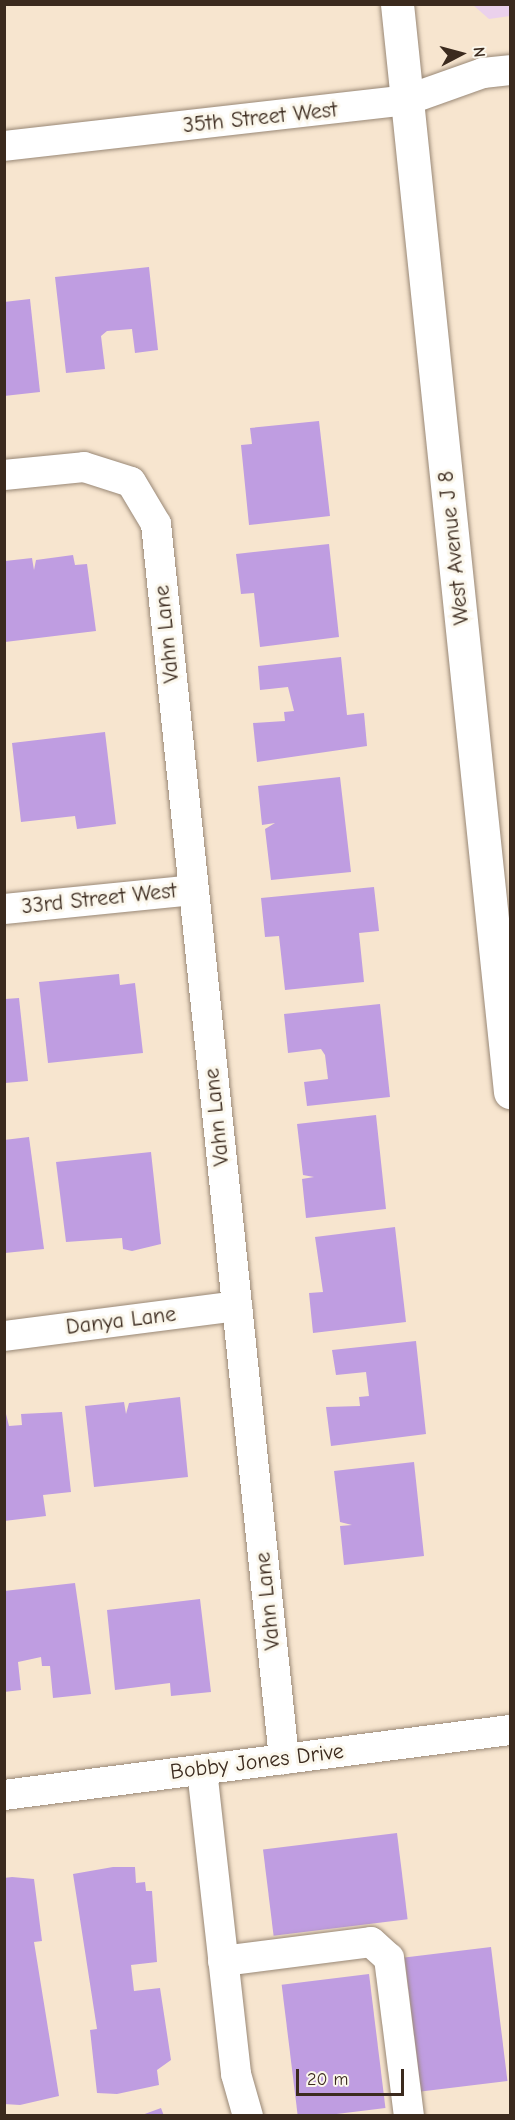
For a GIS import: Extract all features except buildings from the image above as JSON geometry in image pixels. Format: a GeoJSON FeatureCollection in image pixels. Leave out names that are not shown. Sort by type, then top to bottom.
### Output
{"type":"FeatureCollection","features":[{"type":"Feature","properties":{"kind":"street","name":"West Avenue J 8"},"geometry":{"type":"LineString","coordinates":[[397,4],[510,1092]]}},
{"type":"Feature","properties":{"kind":"street","name":"35th Street West"},"geometry":{"type":"LineString","coordinates":[[4,146],[407,100],[483,73],[510,70]]}},
{"type":"Feature","properties":{"kind":"street","name":"Vahn Lane"},"geometry":{"type":"LineString","coordinates":[[4,475],[84,467],[131,482],[156,524],[284,1759]]}},
{"type":"Feature","properties":{"kind":"street","name":"33rd Street West"},"geometry":{"type":"LineString","coordinates":[[4,909],[194,890]]}},
{"type":"Feature","properties":{"kind":"street","name":"Danya Lane"},"geometry":{"type":"LineString","coordinates":[[4,1336],[237,1306]]}},
{"type":"Feature","properties":{"kind":"street","name":"Bobby Jones Drive"},"geometry":{"type":"LineString","coordinates":[[4,1795],[510,1730]]}},
{"type":"Feature","properties":{"kind":"street"},"geometry":{"type":"LineString","coordinates":[[202,1770],[236,2074],[248,2115]]}},
{"type":"Feature","properties":{"kind":"street"},"geometry":{"type":"LineString","coordinates":[[223,1961],[371,1942],[389,1958],[409,2115]]}},
{"type":"Feature","properties":{"kind":"shaded area"},"geometry":{"type":"Polygon","coordinates":[[[473,5],[510,5],[510,16],[489,19],[473,5]]]}}]}
